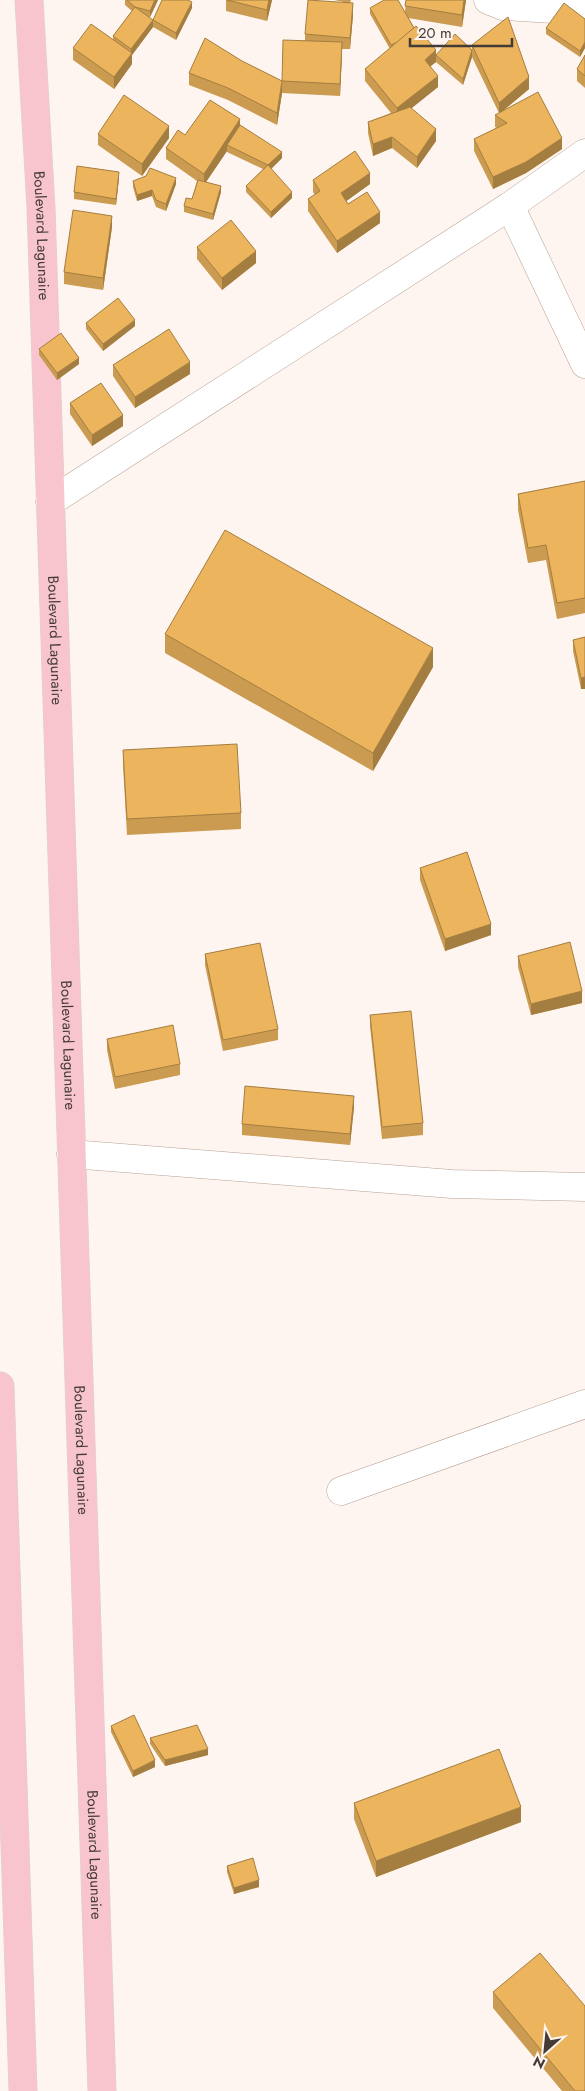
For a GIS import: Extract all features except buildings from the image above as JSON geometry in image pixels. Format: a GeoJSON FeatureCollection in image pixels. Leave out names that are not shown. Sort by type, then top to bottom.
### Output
{"type":"FeatureCollection","features":[{"type":"Feature","properties":{"kind":"main road","name":"Boulevard Lagunaire"},"geometry":{"type":"LineString","coordinates":[[29,0],[41,208],[102,2091]]}},
{"type":"Feature","properties":{"kind":"main road"},"geometry":{"type":"LineString","coordinates":[[0,1386],[2,1497],[23,2091]]}},
{"type":"Feature","properties":{"kind":"street"},"geometry":{"type":"LineString","coordinates":[[488,0],[503,6],[585,11]]}},
{"type":"Feature","properties":{"kind":"street"},"geometry":{"type":"LineString","coordinates":[[50,502],[510,206],[585,154]]}},
{"type":"Feature","properties":{"kind":"street"},"geometry":{"type":"LineString","coordinates":[[510,206],[585,364]]}},
{"type":"Feature","properties":{"kind":"street"},"geometry":{"type":"LineString","coordinates":[[71,1154],[452,1184],[585,1188]]}},
{"type":"Feature","properties":{"kind":"street"},"geometry":{"type":"LineString","coordinates":[[341,1491],[585,1404]]}}]}
